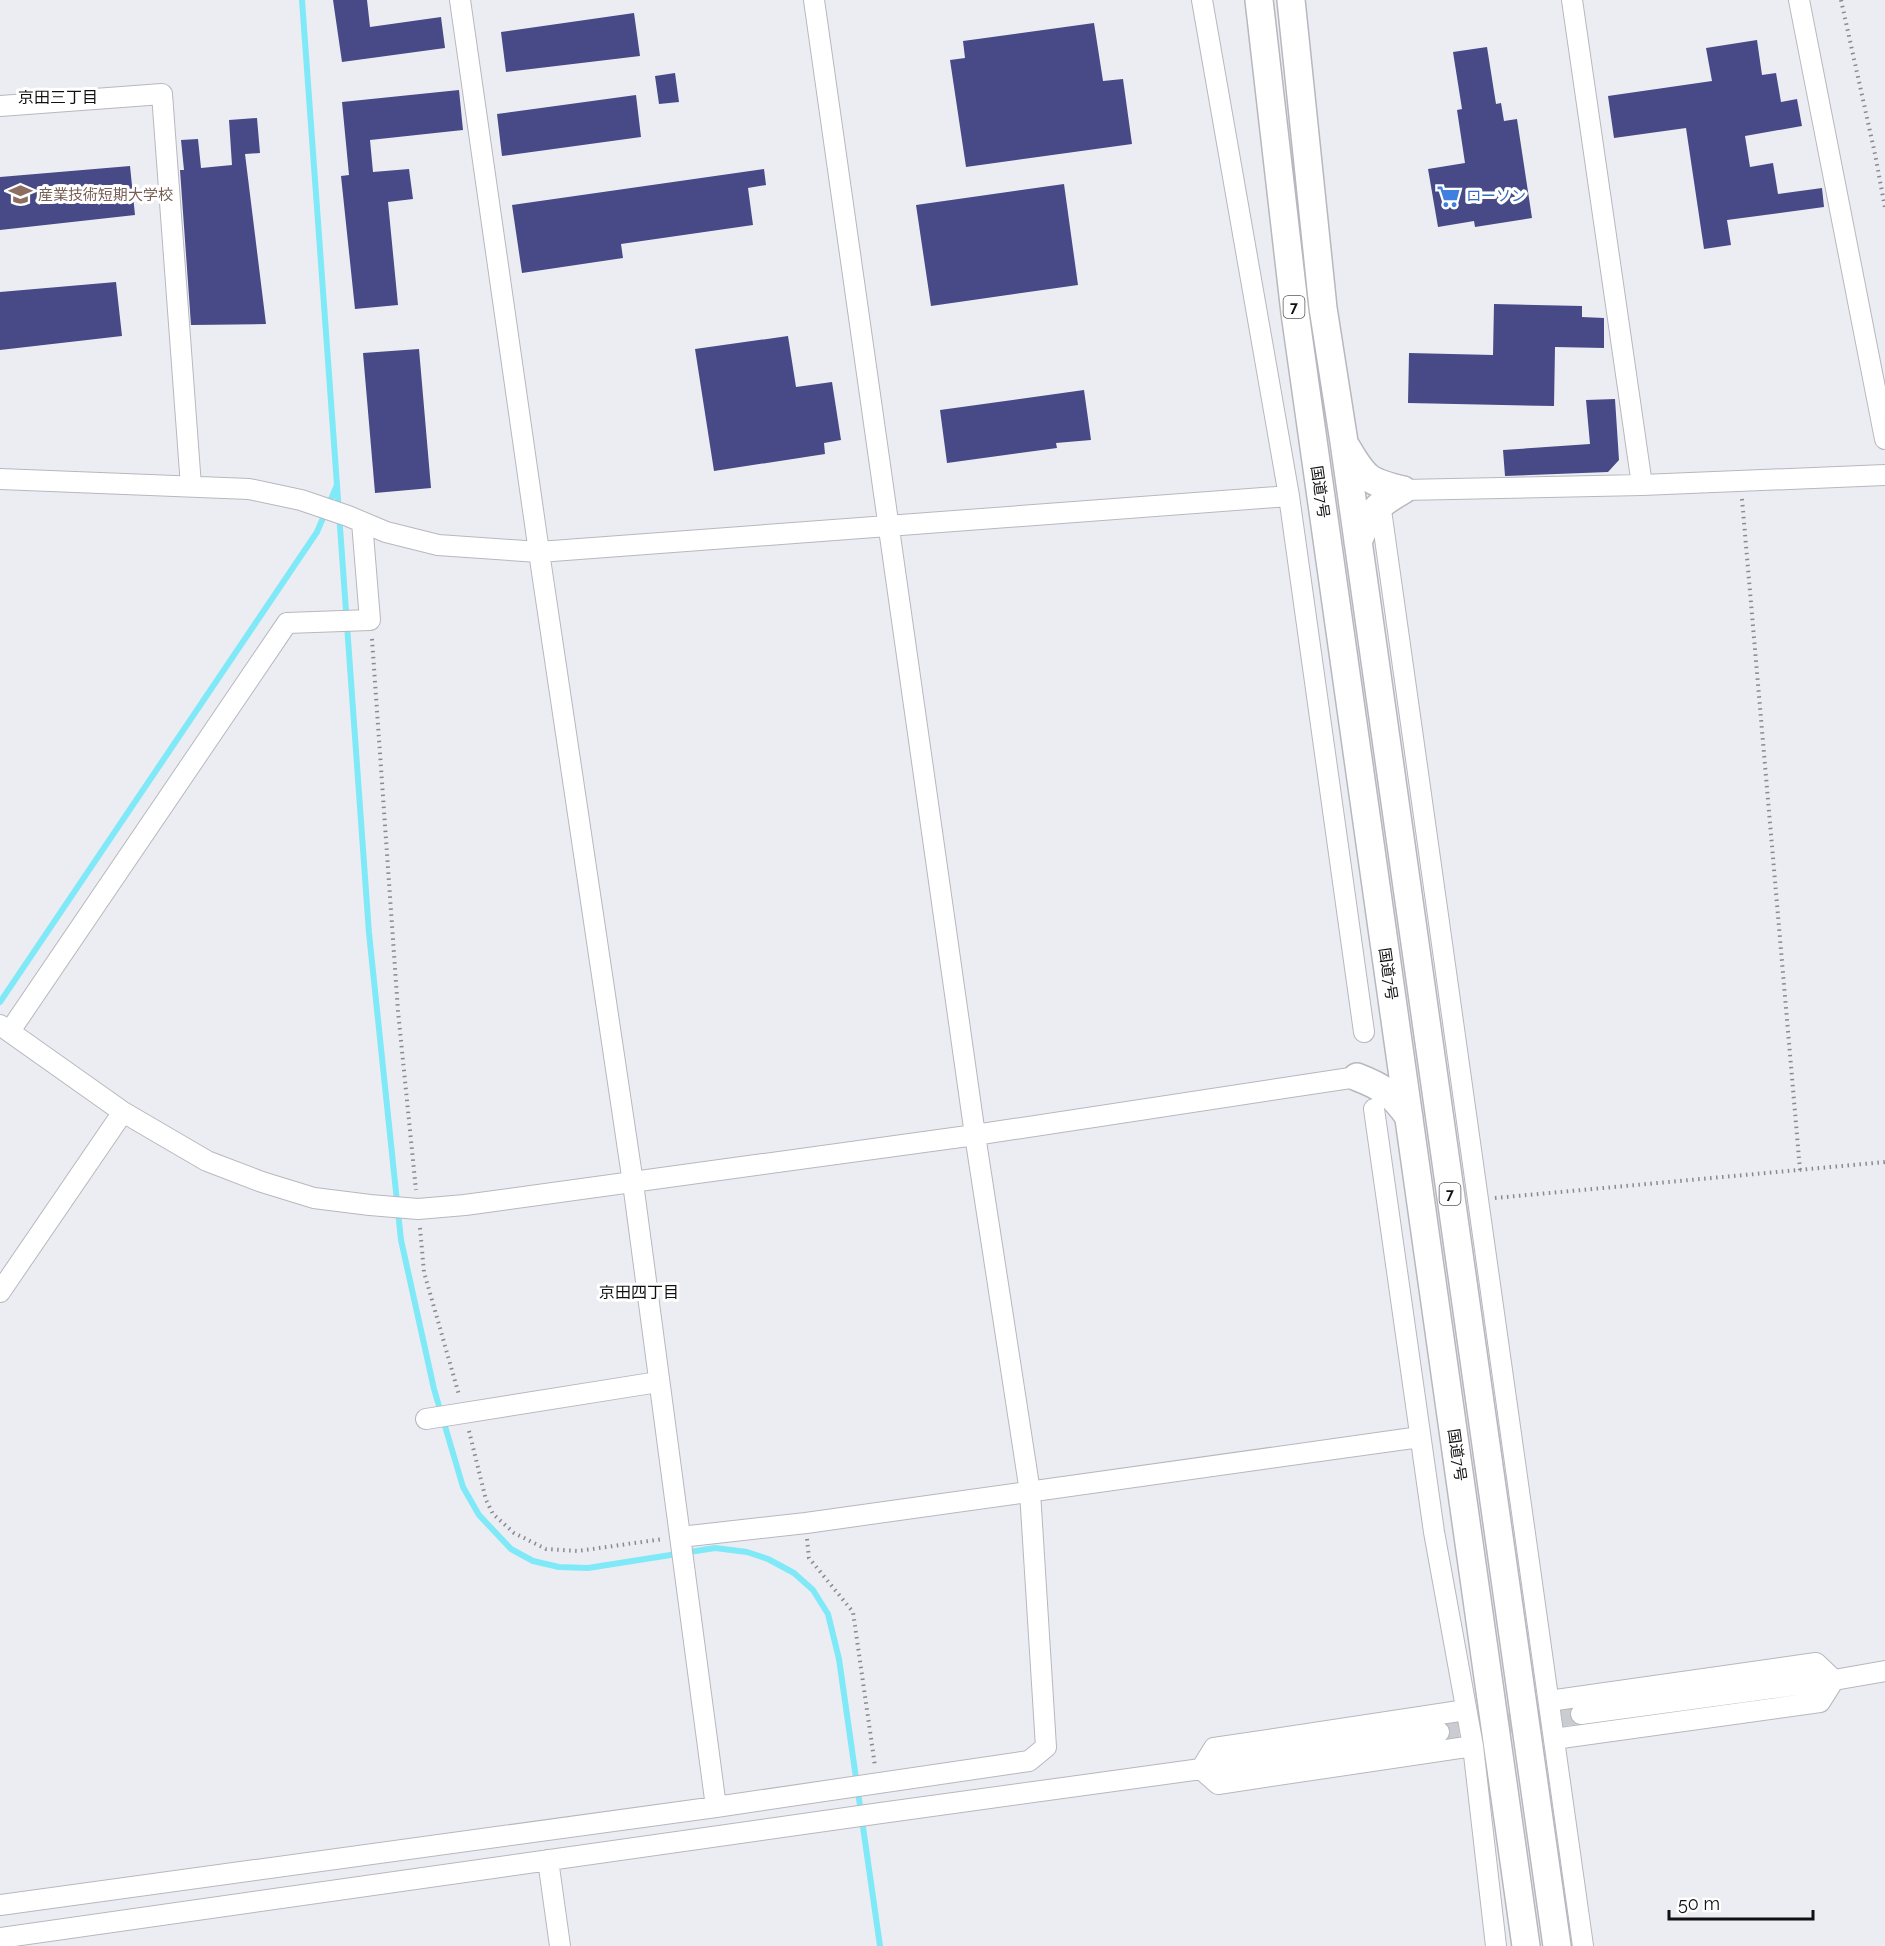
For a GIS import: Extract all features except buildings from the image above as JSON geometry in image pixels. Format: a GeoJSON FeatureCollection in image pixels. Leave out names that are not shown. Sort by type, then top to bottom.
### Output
{"type":"FeatureCollection","features":[{"type":"Feature","properties":{"kind":"highway","name":"国道7号"},"geometry":{"type":"LineString","coordinates":[[1259,0],[1295,313],[1526,1946]]}},
{"type":"Feature","properties":{"kind":"highway","name":"国道7号"},"geometry":{"type":"LineString","coordinates":[[1291,0],[1323,308],[1344,442],[1557,1946]]}},
{"type":"Feature","properties":{"kind":"highway"},"geometry":{"type":"LineString","coordinates":[[1344,442],[1361,472],[1392,496],[1367,519],[1358,542]]}},
{"type":"Feature","properties":{"kind":"highway"},"geometry":{"type":"LineString","coordinates":[[1357,1077],[1380,1066],[1389,1052],[1395,1027]]}},
{"type":"Feature","properties":{"kind":"highway"},"geometry":{"type":"LineString","coordinates":[[1357,1077],[1380,1086],[1395,1098],[1410,1118]]}},
{"type":"Feature","properties":{"kind":"street"},"geometry":{"type":"LineString","coordinates":[[460,0],[633,1183],[716,1807]]}},
{"type":"Feature","properties":{"kind":"street"},"geometry":{"type":"LineString","coordinates":[[0,1905],[716,1807],[1029,1761],[1046,1748],[1030,1492],[975,1135],[814,0]]}},
{"type":"Feature","properties":{"kind":"street"},"geometry":{"type":"LineString","coordinates":[[1202,0],[1290,496],[1364,1032]]}},
{"type":"Feature","properties":{"kind":"street"},"geometry":{"type":"LineString","coordinates":[[1572,0],[1642,485]]}},
{"type":"Feature","properties":{"kind":"street"},"geometry":{"type":"LineString","coordinates":[[1799,0],[1885,439]]}},
{"type":"Feature","properties":{"kind":"street"},"geometry":{"type":"LineString","coordinates":[[0,106],[162,94],[191,486]]}},
{"type":"Feature","properties":{"kind":"street"},"geometry":{"type":"LineString","coordinates":[[1583,1946],[1480,1199],[1392,496],[1885,475]]}},
{"type":"Feature","properties":{"kind":"street"},"geometry":{"type":"LineString","coordinates":[[0,479],[249,489],[301,500],[386,532],[438,545],[539,552],[1290,496]]}},
{"type":"Feature","properties":{"kind":"street"},"geometry":{"type":"LineString","coordinates":[[355,519],[370,620],[287,623],[5,1028],[123,1112],[207,1161],[262,1182],[314,1198],[418,1209],[633,1183],[975,1135],[1357,1077]]}},
{"type":"Feature","properties":{"kind":"street"},"geometry":{"type":"LineString","coordinates":[[1374,1108],[1434,1532],[1473,1746],[1496,1946]]}},
{"type":"Feature","properties":{"kind":"street"},"geometry":{"type":"LineString","coordinates":[[0,1292],[123,1112]]}},
{"type":"Feature","properties":{"kind":"street"},"geometry":{"type":"LineString","coordinates":[[426,1419],[658,1383]]}},
{"type":"Feature","properties":{"kind":"street"},"geometry":{"type":"LineString","coordinates":[[680,1537],[806,1523],[1420,1437]]}},
{"type":"Feature","properties":{"kind":"street"},"geometry":{"type":"LineString","coordinates":[[1549,1701],[1816,1663],[1834,1680]]}},
{"type":"Feature","properties":{"kind":"street"},"geometry":{"type":"LineString","coordinates":[[1581,1714],[1885,1671]]}},
{"type":"Feature","properties":{"kind":"street"},"geometry":{"type":"LineString","coordinates":[[1554,1738],[1820,1702],[1834,1680]]}},
{"type":"Feature","properties":{"kind":"street"},"geometry":{"type":"LineString","coordinates":[[1201,1769],[1214,1748],[1466,1710]]}},
{"type":"Feature","properties":{"kind":"street"},"geometry":{"type":"LineString","coordinates":[[0,1938],[1201,1769],[1439,1732]]}},
{"type":"Feature","properties":{"kind":"street"},"geometry":{"type":"LineString","coordinates":[[1201,1769],[1218,1785],[1473,1746]]}},
{"type":"Feature","properties":{"kind":"street"},"geometry":{"type":"LineString","coordinates":[[548,1860],[560,1946]]}},
{"type":"Feature","properties":{"kind":"path"},"geometry":{"type":"LineString","coordinates":[[1841,0],[1885,208]]}},
{"type":"Feature","properties":{"kind":"path"},"geometry":{"type":"LineString","coordinates":[[1740,481],[1800,1170]]}},
{"type":"Feature","properties":{"kind":"path"},"geometry":{"type":"LineString","coordinates":[[370,620],[398,1011],[424,1272],[486,1500],[493,1514],[514,1533],[546,1549],[578,1551],[680,1537]]}},
{"type":"Feature","properties":{"kind":"path"},"geometry":{"type":"LineString","coordinates":[[1480,1199],[1885,1162]]}},
{"type":"Feature","properties":{"kind":"path"},"geometry":{"type":"LineString","coordinates":[[806,1523],[809,1558],[853,1612],[877,1783]]}},
{"type":"Feature","properties":{"kind":"waterway"},"geometry":{"type":"LineString","coordinates":[[0,1002],[317,532],[337,485],[302,0]]}},
{"type":"Feature","properties":{"kind":"waterway"},"geometry":{"type":"LineString","coordinates":[[337,485],[369,933],[401,1240],[434,1389],[463,1487],[479,1515],[511,1549],[533,1561],[559,1567],[588,1568],[715,1548],[747,1552],[768,1559],[794,1573],[813,1590],[828,1614],[839,1659],[880,1946]]}},
{"type":"Feature","properties":{"kind":"tunnel"},"geometry":{"type":"LineString","coordinates":[[1439,1732],[1581,1714]]}},
{"type":"Feature","properties":{"kind":"place","name":"産業技術短期大学校"},"geometry":{"type":"Point","coordinates":[20,195]}},
{"type":"Feature","properties":{"kind":"place","name":"ローソン"},"geometry":{"type":"Point","coordinates":[1448,196]}},
{"type":"Feature","properties":{"kind":"district","name":"京田三丁目"},"geometry":{"type":"Point","coordinates":[58,97]}},
{"type":"Feature","properties":{"kind":"district","name":"京田四丁目"},"geometry":{"type":"Point","coordinates":[639,1292]}}]}
